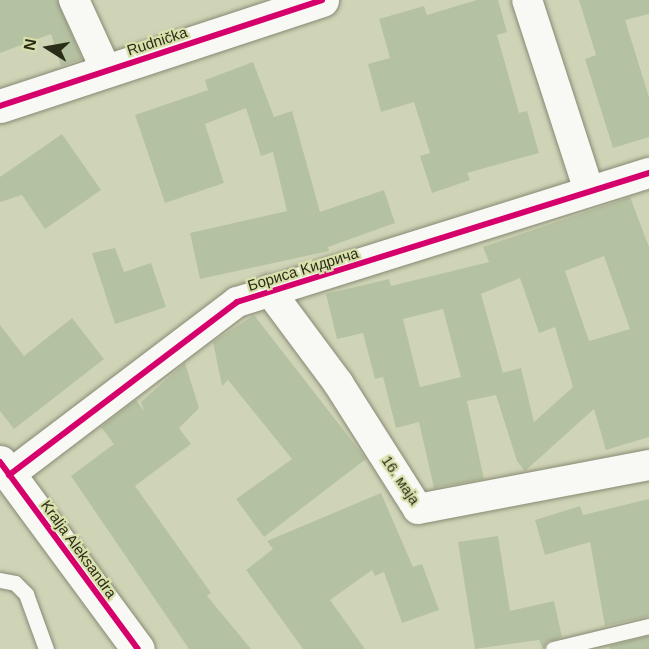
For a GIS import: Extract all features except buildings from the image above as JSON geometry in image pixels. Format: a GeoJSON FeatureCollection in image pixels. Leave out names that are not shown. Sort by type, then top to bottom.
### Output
{"type":"FeatureCollection","features":[{"type":"Feature","properties":{"kind":"street"},"geometry":{"type":"LineString","coordinates":[[74,0],[106,70]]}},
{"type":"Feature","properties":{"kind":"street","name":"Rudnička"},"geometry":{"type":"LineString","coordinates":[[0,106],[322,0]]}},
{"type":"Feature","properties":{"kind":"street"},"geometry":{"type":"LineString","coordinates":[[527,0],[589,191]]}},
{"type":"Feature","properties":{"kind":"street","name":"Бориса Kидрича"},"geometry":{"type":"LineString","coordinates":[[5,469],[210,321],[269,290],[649,173]]}},
{"type":"Feature","properties":{"kind":"street","name":"16. маја"},"geometry":{"type":"LineString","coordinates":[[269,290],[338,383],[418,509],[649,465]]}},
{"type":"Feature","properties":{"kind":"street","name":"Kralja Aleksandra"},"geometry":{"type":"LineString","coordinates":[[5,469],[138,649]]}},
{"type":"Feature","properties":{"kind":"lane"},"geometry":{"type":"LineString","coordinates":[[0,580],[15,583],[26,594],[46,649]]}},
{"type":"Feature","properties":{"kind":"lane"},"geometry":{"type":"LineString","coordinates":[[553,649],[649,626]]}},
{"type":"Feature","properties":{"kind":"cycle path"},"geometry":{"type":"LineString","coordinates":[[0,106],[322,0]]}},
{"type":"Feature","properties":{"kind":"cycle path"},"geometry":{"type":"LineString","coordinates":[[9,475],[237,302],[649,173]]}},
{"type":"Feature","properties":{"kind":"cycle path"},"geometry":{"type":"LineString","coordinates":[[0,462],[138,649]]}}]}
